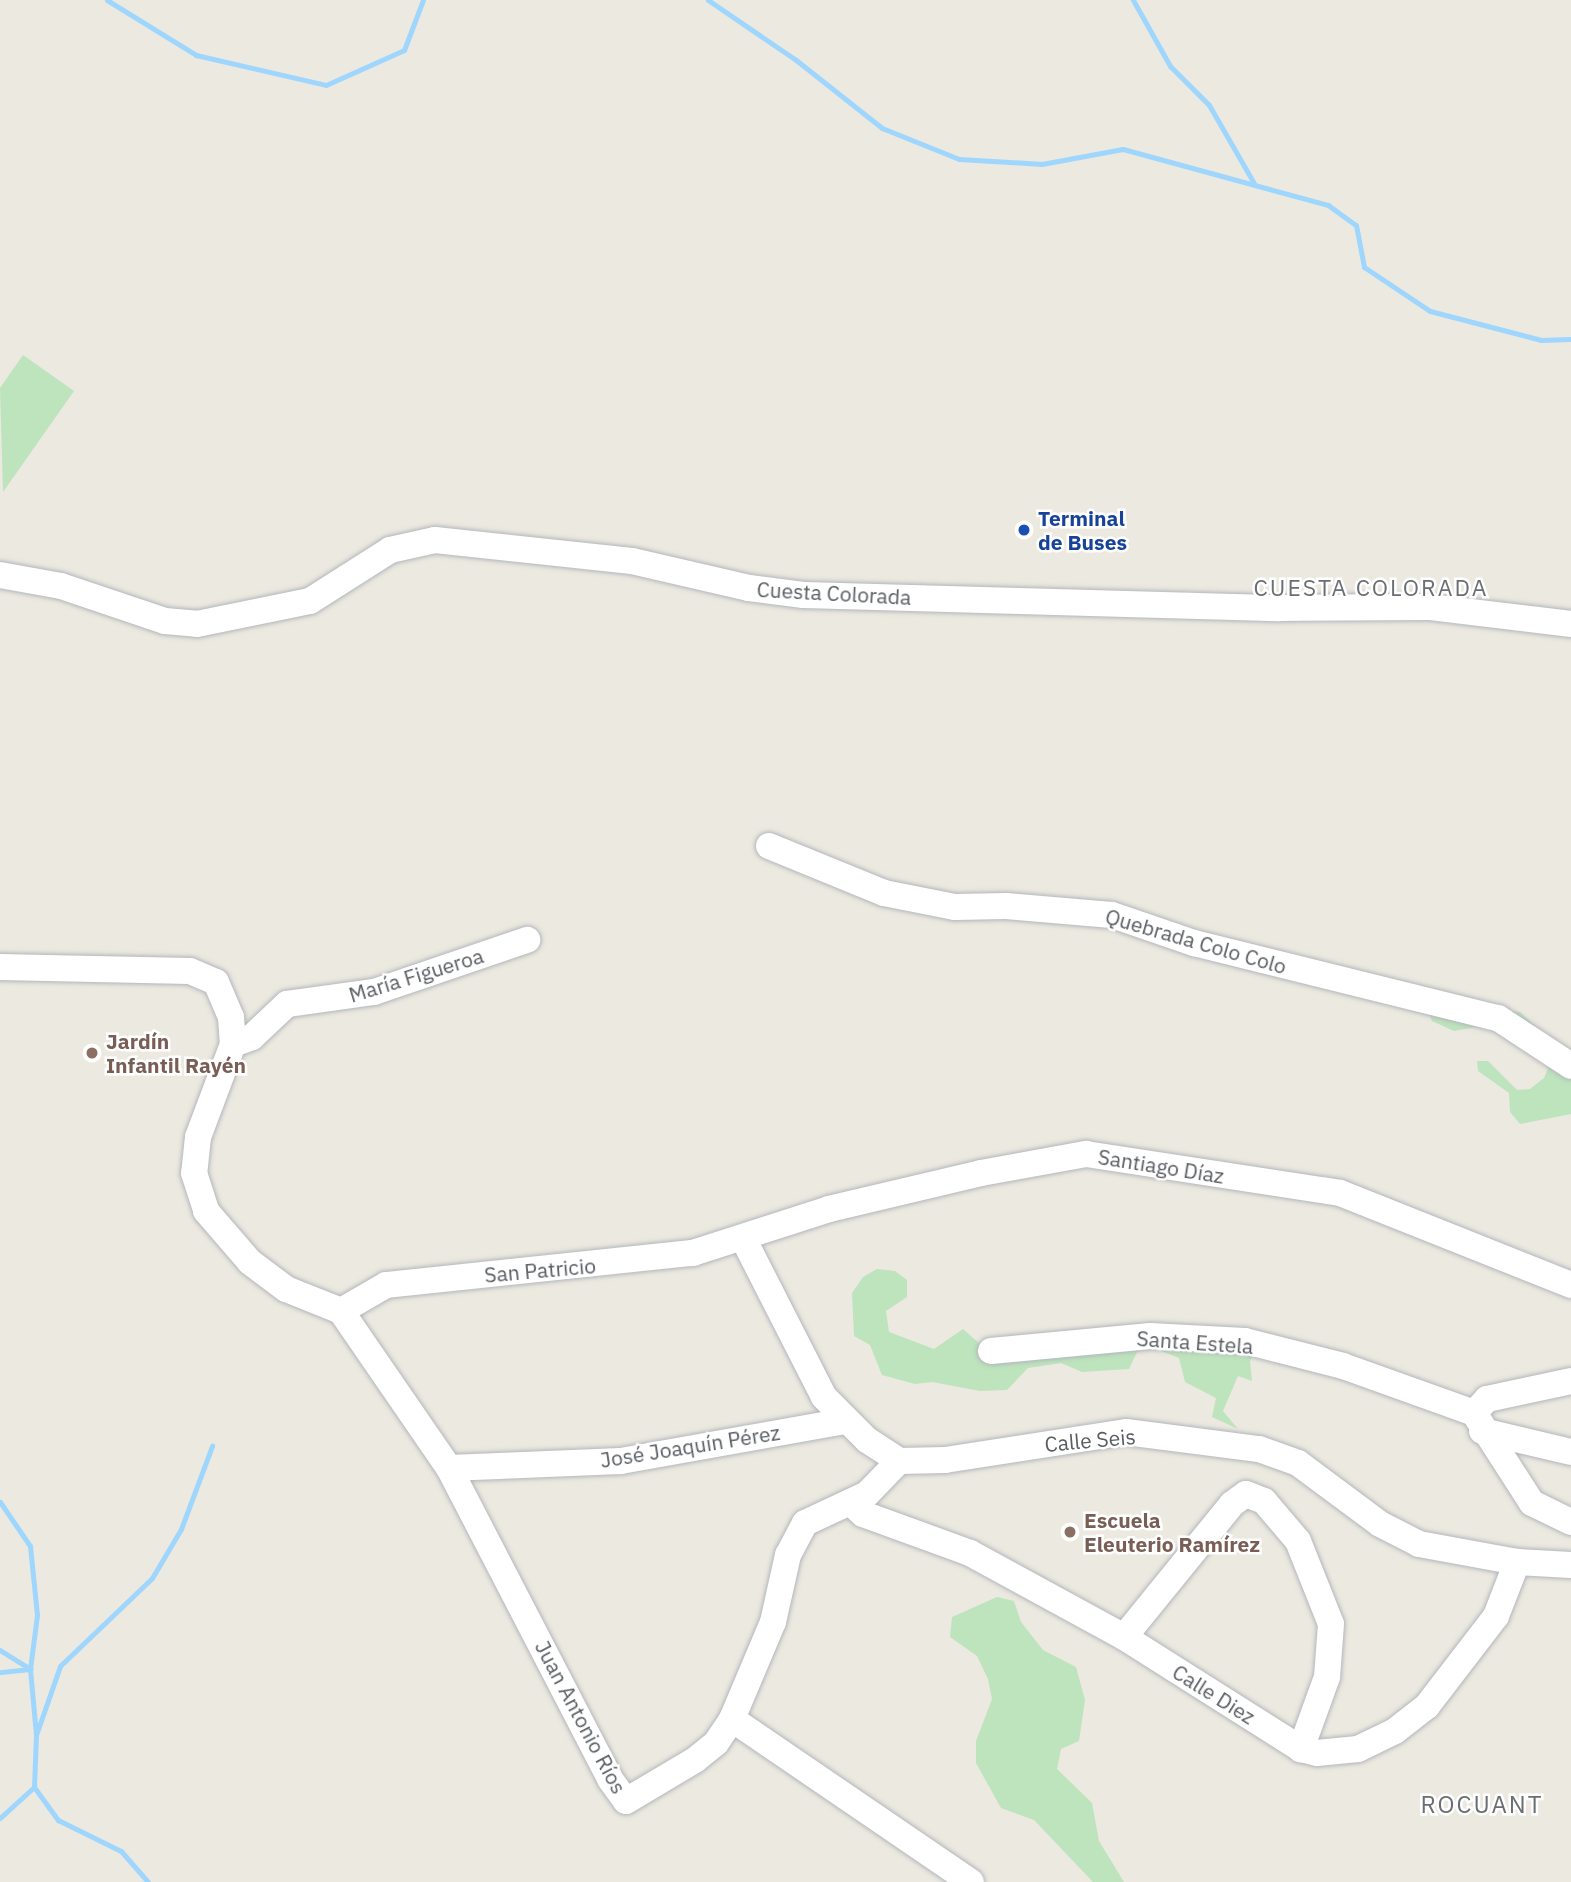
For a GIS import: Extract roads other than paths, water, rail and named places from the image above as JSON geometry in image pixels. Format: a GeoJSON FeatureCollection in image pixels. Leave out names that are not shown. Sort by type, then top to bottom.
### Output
{"type":"FeatureCollection","features":[{"type":"Feature","properties":{"kind":"street","name":"Cuesta Colorada"},"geometry":{"type":"LineString","coordinates":[[0,575],[61,586],[164,621],[197,624],[310,601],[390,550],[435,540],[632,561],[749,588],[804,595],[1279,608],[1429,607],[1571,624]]}},
{"type":"Feature","properties":{"kind":"street","name":"Quebrada Colo Colo"},"geometry":{"type":"LineString","coordinates":[[769,846],[884,893],[955,907],[1006,906],[1112,915],[1194,943],[1497,1018],[1571,1066]]}},
{"type":"Feature","properties":{"kind":"street","name":"María Figueroa"},"geometry":{"type":"LineString","coordinates":[[233,1044],[252,1037],[287,1004],[374,992],[527,940]]}},
{"type":"Feature","properties":{"kind":"street"},"geometry":{"type":"LineString","coordinates":[[0,967],[205,975],[223,992],[231,1017],[233,1044],[198,1138],[194,1172],[206,1211],[250,1262],[286,1289],[341,1311]]}},
{"type":"Feature","properties":{"kind":"street","name":"Santiago Díaz"},"geometry":{"type":"LineString","coordinates":[[743,1238],[762,1228],[829,1209],[981,1173],[1086,1154],[1340,1193],[1571,1284]]}},
{"type":"Feature","properties":{"kind":"street"},"geometry":{"type":"LineString","coordinates":[[743,1238],[824,1397],[846,1421],[899,1461]]}},
{"type":"Feature","properties":{"kind":"street","name":"San Patricio"},"geometry":{"type":"LineString","coordinates":[[341,1311],[386,1284],[693,1253],[743,1238]]}},
{"type":"Feature","properties":{"kind":"street","name":"Juan Antonio Ríos"},"geometry":{"type":"LineString","coordinates":[[341,1311],[449,1468],[610,1779],[626,1801],[695,1760],[716,1743],[732,1719],[773,1622],[788,1555],[805,1523],[867,1494],[899,1461]]}},
{"type":"Feature","properties":{"kind":"street","name":"Santa Estela"},"geometry":{"type":"LineString","coordinates":[[990,1351],[1150,1336],[1245,1341],[1343,1366],[1478,1422],[1571,1452]]}},
{"type":"Feature","properties":{"kind":"street"},"geometry":{"type":"LineString","coordinates":[[1571,1381],[1487,1399],[1478,1422],[1532,1503],[1571,1522]]}},
{"type":"Feature","properties":{"kind":"street","name":"José Joaquín Pérez"},"geometry":{"type":"LineString","coordinates":[[449,1468],[621,1461],[846,1421]]}},
{"type":"Feature","properties":{"kind":"street","name":"Calle Seis"},"geometry":{"type":"LineString","coordinates":[[899,1461],[945,1460],[1126,1432],[1259,1449],[1326,1480],[1397,1536],[1472,1556],[1571,1565]]}},
{"type":"Feature","properties":{"kind":"street"},"geometry":{"type":"LineString","coordinates":[[1124,1637],[1232,1504],[1246,1494],[1264,1501],[1298,1541],[1331,1624],[1327,1677],[1301,1749],[1358,1749],[1395,1731],[1427,1706],[1496,1616],[1517,1562]]}},
{"type":"Feature","properties":{"kind":"street","name":"Calle Diez"},"geometry":{"type":"LineString","coordinates":[[850,1502],[863,1514],[970,1553],[1124,1637],[1301,1749]]}},
{"type":"Feature","properties":{"kind":"street"},"geometry":{"type":"LineString","coordinates":[[732,1719],[971,1882]]}},
{"type":"Feature","properties":{"kind":"waterway"},"geometry":{"type":"LineString","coordinates":[[107,0],[196,55],[326,85],[404,50],[423,0]]}},
{"type":"Feature","properties":{"kind":"waterway"},"geometry":{"type":"LineString","coordinates":[[708,0],[796,60],[882,128],[959,159],[1042,164],[1123,149],[1328,205],[1356,225],[1364,267],[1430,311],[1541,340],[1571,339]]}},
{"type":"Feature","properties":{"kind":"waterway"},"geometry":{"type":"LineString","coordinates":[[1133,0],[1170,66],[1209,105],[1255,185]]}},
{"type":"Feature","properties":{"kind":"waterway"},"geometry":{"type":"LineString","coordinates":[[36,1735],[60,1666],[152,1578],[181,1529],[212,1446]]}},
{"type":"Feature","properties":{"kind":"waterway"},"geometry":{"type":"LineString","coordinates":[[0,1502],[30,1546],[37,1615],[30,1669],[0,1672]]}},
{"type":"Feature","properties":{"kind":"waterway"},"geometry":{"type":"LineString","coordinates":[[0,1650],[30,1669],[36,1735],[34,1787],[58,1820],[121,1851],[148,1882]]}},
{"type":"Feature","properties":{"kind":"waterway"},"geometry":{"type":"LineString","coordinates":[[0,1818],[34,1787]]}},
{"type":"Feature","properties":{"kind":"place","name":"Terminal de Buses"},"geometry":{"type":"Point","coordinates":[1024,530]}},
{"type":"Feature","properties":{"kind":"place","name":"Jardín Infantil Rayén"},"geometry":{"type":"Point","coordinates":[92,1053]}},
{"type":"Feature","properties":{"kind":"place","name":"Escuela Eleuterio Ramírez"},"geometry":{"type":"Point","coordinates":[1070,1532]}},
{"type":"Feature","properties":{"kind":"district","name":"CUESTA COLORADA"},"geometry":{"type":"Point","coordinates":[1371,587]}},
{"type":"Feature","properties":{"kind":"district","name":"ROCUANT"},"geometry":{"type":"Point","coordinates":[1482,1805]}}]}
